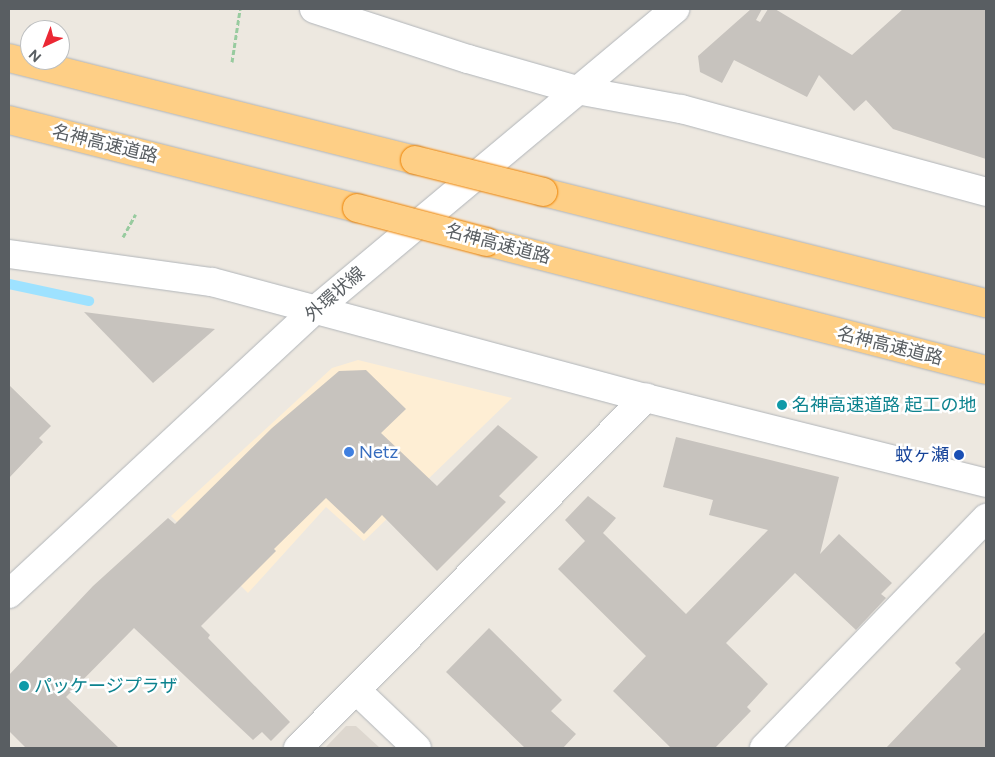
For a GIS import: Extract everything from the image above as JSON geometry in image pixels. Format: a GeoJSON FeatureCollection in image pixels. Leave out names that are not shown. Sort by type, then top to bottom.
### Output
{"type":"FeatureCollection","features":[{"type":"Feature","properties":{"kind":"highway"},"geometry":{"type":"LineString","coordinates":[[9,58],[986,303]]}},
{"type":"Feature","properties":{"kind":"highway","name":"名神高速道路"},"geometry":{"type":"LineString","coordinates":[[9,120],[986,370]]}},
{"type":"Feature","properties":{"kind":"street"},"geometry":{"type":"LineString","coordinates":[[314,9],[468,59],[577,90],[681,109],[986,192]]}},
{"type":"Feature","properties":{"kind":"street","name":"外環状線"},"geometry":{"type":"LineString","coordinates":[[9,594],[314,311],[675,9]]}},
{"type":"Feature","properties":{"kind":"street"},"geometry":{"type":"LineString","coordinates":[[9,254],[212,282],[314,311],[646,398],[986,483]]}},
{"type":"Feature","properties":{"kind":"street"},"geometry":{"type":"LineString","coordinates":[[298,748],[646,398]]}},
{"type":"Feature","properties":{"kind":"street"},"geometry":{"type":"LineString","coordinates":[[764,748],[986,518]]}},
{"type":"Feature","properties":{"kind":"street"},"geometry":{"type":"LineString","coordinates":[[356,690],[417,748]]}},
{"type":"Feature","properties":{"kind":"path"},"geometry":{"type":"LineString","coordinates":[[232,62],[240,10]]}},
{"type":"Feature","properties":{"kind":"shaded area","name":"Netz"},"geometry":{"type":"Polygon","coordinates":[[[358,360],[512,398],[364,541],[326,507],[248,593],[171,516],[332,368],[358,360]]]}},
{"type":"Feature","properties":{"kind":"shaded area"},"geometry":{"type":"Polygon","coordinates":[[[346,726],[356,726],[380,748],[325,748],[346,726]]]}},
{"type":"Feature","properties":{"kind":"building"},"geometry":{"type":"Polygon","coordinates":[[[751,9],[762,9],[756,20],[760,22],[768,9],[775,9],[852,55],[903,9],[986,9],[986,159],[893,129],[866,100],[854,111],[819,75],[807,97],[734,60],[722,83],[700,72],[698,56],[751,9]]]}},
{"type":"Feature","properties":{"kind":"building"},"geometry":{"type":"Polygon","coordinates":[[[84,312],[215,329],[153,383],[84,312]]]}},
{"type":"Feature","properties":{"kind":"building"},"geometry":{"type":"Polygon","coordinates":[[[366,370],[406,409],[381,433],[437,486],[498,425],[538,457],[499,496],[506,502],[437,571],[382,515],[364,534],[326,498],[274,549],[276,551],[201,626],[210,635],[208,638],[290,722],[271,741],[262,732],[253,740],[134,628],[66,697],[119,748],[26,748],[9,731],[9,675],[93,586],[168,518],[175,524],[272,428],[339,371],[366,370]]]}},
{"type":"Feature","properties":{"kind":"building"},"geometry":{"type":"Polygon","coordinates":[[[9,385],[51,426],[39,438],[43,442],[9,478],[9,385]]]}},
{"type":"Feature","properties":{"kind":"building"},"geometry":{"type":"Polygon","coordinates":[[[676,437],[839,477],[820,554],[839,534],[892,583],[881,594],[886,598],[856,630],[795,573],[726,643],[768,684],[747,707],[751,711],[715,748],[671,748],[613,691],[646,656],[558,569],[585,541],[565,520],[588,496],[616,518],[603,533],[686,614],[768,530],[709,515],[713,500],[663,487],[676,437]]]}},
{"type":"Feature","properties":{"kind":"building"},"geometry":{"type":"Polygon","coordinates":[[[489,628],[562,700],[551,711],[576,734],[563,748],[525,748],[446,672],[489,628]]]}},
{"type":"Feature","properties":{"kind":"building"},"geometry":{"type":"Polygon","coordinates":[[[986,631],[986,748],[886,748],[961,669],[955,663],[986,631]]]}},
{"type":"Feature","properties":{"kind":"waterway"},"geometry":{"type":"LineString","coordinates":[[9,284],[89,301]]}},
{"type":"Feature","properties":{"kind":"place","name":"名神高速道路 起工の地"},"geometry":{"type":"Point","coordinates":[782,405]}},
{"type":"Feature","properties":{"kind":"place","name":"Netz"},"geometry":{"type":"Point","coordinates":[349,452]}},
{"type":"Feature","properties":{"kind":"place","name":"蚊ヶ瀬"},"geometry":{"type":"Point","coordinates":[959,455]}},
{"type":"Feature","properties":{"kind":"place","name":"パッケージプラザ"},"geometry":{"type":"Point","coordinates":[24,686]}}]}
